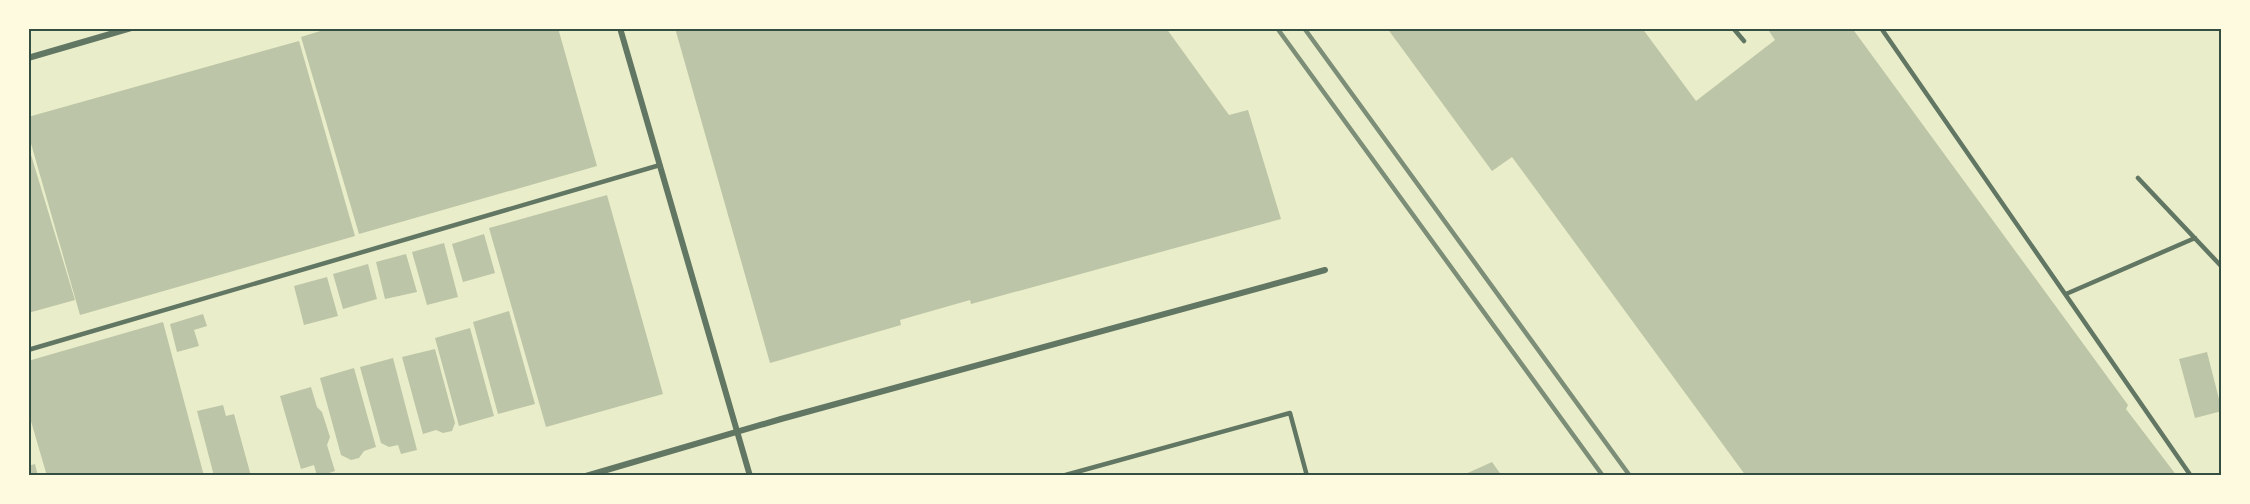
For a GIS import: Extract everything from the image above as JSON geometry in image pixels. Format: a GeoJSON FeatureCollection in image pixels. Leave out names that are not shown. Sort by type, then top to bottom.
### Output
{"type":"FeatureCollection","features":[{"type":"Feature","properties":{"kind":"street"},"geometry":{"type":"LineString","coordinates":[[28,57],[131,28]]}},
{"type":"Feature","properties":{"kind":"street"},"geometry":{"type":"LineString","coordinates":[[621,28],[750,476]]}},
{"type":"Feature","properties":{"kind":"street"},"geometry":{"type":"LineString","coordinates":[[586,476],[737,432],[1325,270]]}},
{"type":"Feature","properties":{"kind":"lane"},"geometry":{"type":"LineString","coordinates":[[1733,28],[1744,41]]}},
{"type":"Feature","properties":{"kind":"lane"},"geometry":{"type":"LineString","coordinates":[[1881,28],[2191,476]]}},
{"type":"Feature","properties":{"kind":"lane"},"geometry":{"type":"LineString","coordinates":[[28,350],[660,165]]}},
{"type":"Feature","properties":{"kind":"lane"},"geometry":{"type":"LineString","coordinates":[[2138,178],[2222,267]]}},
{"type":"Feature","properties":{"kind":"lane"},"geometry":{"type":"LineString","coordinates":[[2066,294],[2195,238]]}},
{"type":"Feature","properties":{"kind":"lane"},"geometry":{"type":"LineString","coordinates":[[1062,476],[1290,413],[1307,476]]}},
{"type":"Feature","properties":{"kind":"building"},"geometry":{"type":"Polygon","coordinates":[[[330,28],[558,28],[597,166],[359,234],[301,37],[330,28]]]}},
{"type":"Feature","properties":{"kind":"building"},"geometry":{"type":"Polygon","coordinates":[[[675,28],[1166,28],[1229,115],[1248,110],[1281,219],[971,304],[970,300],[900,320],[901,325],[770,363],[675,28]]]}},
{"type":"Feature","properties":{"kind":"building"},"geometry":{"type":"Polygon","coordinates":[[[1387,28],[1642,28],[1696,101],[1775,40],[1767,28],[1852,28],[2128,405],[2126,409],[2177,476],[1746,476],[1512,157],[1492,171],[1387,28]]]}},
{"type":"Feature","properties":{"kind":"building"},"geometry":{"type":"Polygon","coordinates":[[[299,41],[355,236],[80,315],[28,133],[28,117],[299,41]]]}},
{"type":"Feature","properties":{"kind":"building"},"geometry":{"type":"Polygon","coordinates":[[[28,145],[75,300],[28,313],[28,145]]]}},
{"type":"Feature","properties":{"kind":"building"},"geometry":{"type":"Polygon","coordinates":[[[607,195],[663,394],[546,427],[489,228],[607,195]]]}},
{"type":"Feature","properties":{"kind":"building"},"geometry":{"type":"Polygon","coordinates":[[[484,234],[495,273],[463,282],[452,244],[484,234]]]}},
{"type":"Feature","properties":{"kind":"building"},"geometry":{"type":"Polygon","coordinates":[[[444,243],[458,297],[427,305],[412,252],[444,243]]]}},
{"type":"Feature","properties":{"kind":"building"},"geometry":{"type":"Polygon","coordinates":[[[406,254],[417,292],[385,299],[376,262],[406,254]]]}},
{"type":"Feature","properties":{"kind":"building"},"geometry":{"type":"Polygon","coordinates":[[[368,264],[377,299],[343,309],[333,274],[368,264]]]}},
{"type":"Feature","properties":{"kind":"building"},"geometry":{"type":"Polygon","coordinates":[[[327,277],[338,316],[304,325],[294,286],[327,277]]]}},
{"type":"Feature","properties":{"kind":"building"},"geometry":{"type":"Polygon","coordinates":[[[509,311],[535,404],[498,414],[473,322],[509,311]]]}},
{"type":"Feature","properties":{"kind":"building"},"geometry":{"type":"Polygon","coordinates":[[[203,314],[207,326],[194,330],[199,346],[177,352],[170,324],[203,314]]]}},
{"type":"Feature","properties":{"kind":"building"},"geometry":{"type":"Polygon","coordinates":[[[163,322],[204,476],[47,476],[28,411],[28,361],[163,322]]]}},
{"type":"Feature","properties":{"kind":"building"},"geometry":{"type":"Polygon","coordinates":[[[470,328],[494,416],[459,426],[435,338],[470,328]]]}},
{"type":"Feature","properties":{"kind":"building"},"geometry":{"type":"Polygon","coordinates":[[[435,349],[455,423],[452,431],[443,433],[436,430],[423,434],[402,357],[435,349]]]}},
{"type":"Feature","properties":{"kind":"building"},"geometry":{"type":"Polygon","coordinates":[[[2207,352],[2222,411],[2195,418],[2179,359],[2207,352]]]}},
{"type":"Feature","properties":{"kind":"building"},"geometry":{"type":"Polygon","coordinates":[[[393,358],[417,450],[401,454],[398,445],[389,447],[381,443],[360,367],[393,358]]]}},
{"type":"Feature","properties":{"kind":"building"},"geometry":{"type":"Polygon","coordinates":[[[354,368],[376,447],[364,451],[359,458],[351,460],[341,455],[320,378],[354,368]]]}},
{"type":"Feature","properties":{"kind":"building"},"geometry":{"type":"Polygon","coordinates":[[[311,387],[330,437],[327,445],[335,471],[320,476],[317,476],[314,465],[301,469],[280,396],[311,387]]]}},
{"type":"Feature","properties":{"kind":"building"},"geometry":{"type":"Polygon","coordinates":[[[223,405],[226,416],[234,414],[251,476],[214,476],[197,411],[223,405]]]}},
{"type":"Feature","properties":{"kind":"building"},"geometry":{"type":"Polygon","coordinates":[[[1492,462],[1502,476],[1461,476],[1492,462]]]}},
{"type":"Feature","properties":{"kind":"building"},"geometry":{"type":"Polygon","coordinates":[[[35,464],[38,476],[28,476],[28,466],[35,464]]]}},
{"type":"Feature","properties":{"kind":"railway"},"geometry":{"type":"LineString","coordinates":[[1277,28],[1603,476]]}},
{"type":"Feature","properties":{"kind":"railway"},"geometry":{"type":"LineString","coordinates":[[1304,28],[1630,476]]}}]}
